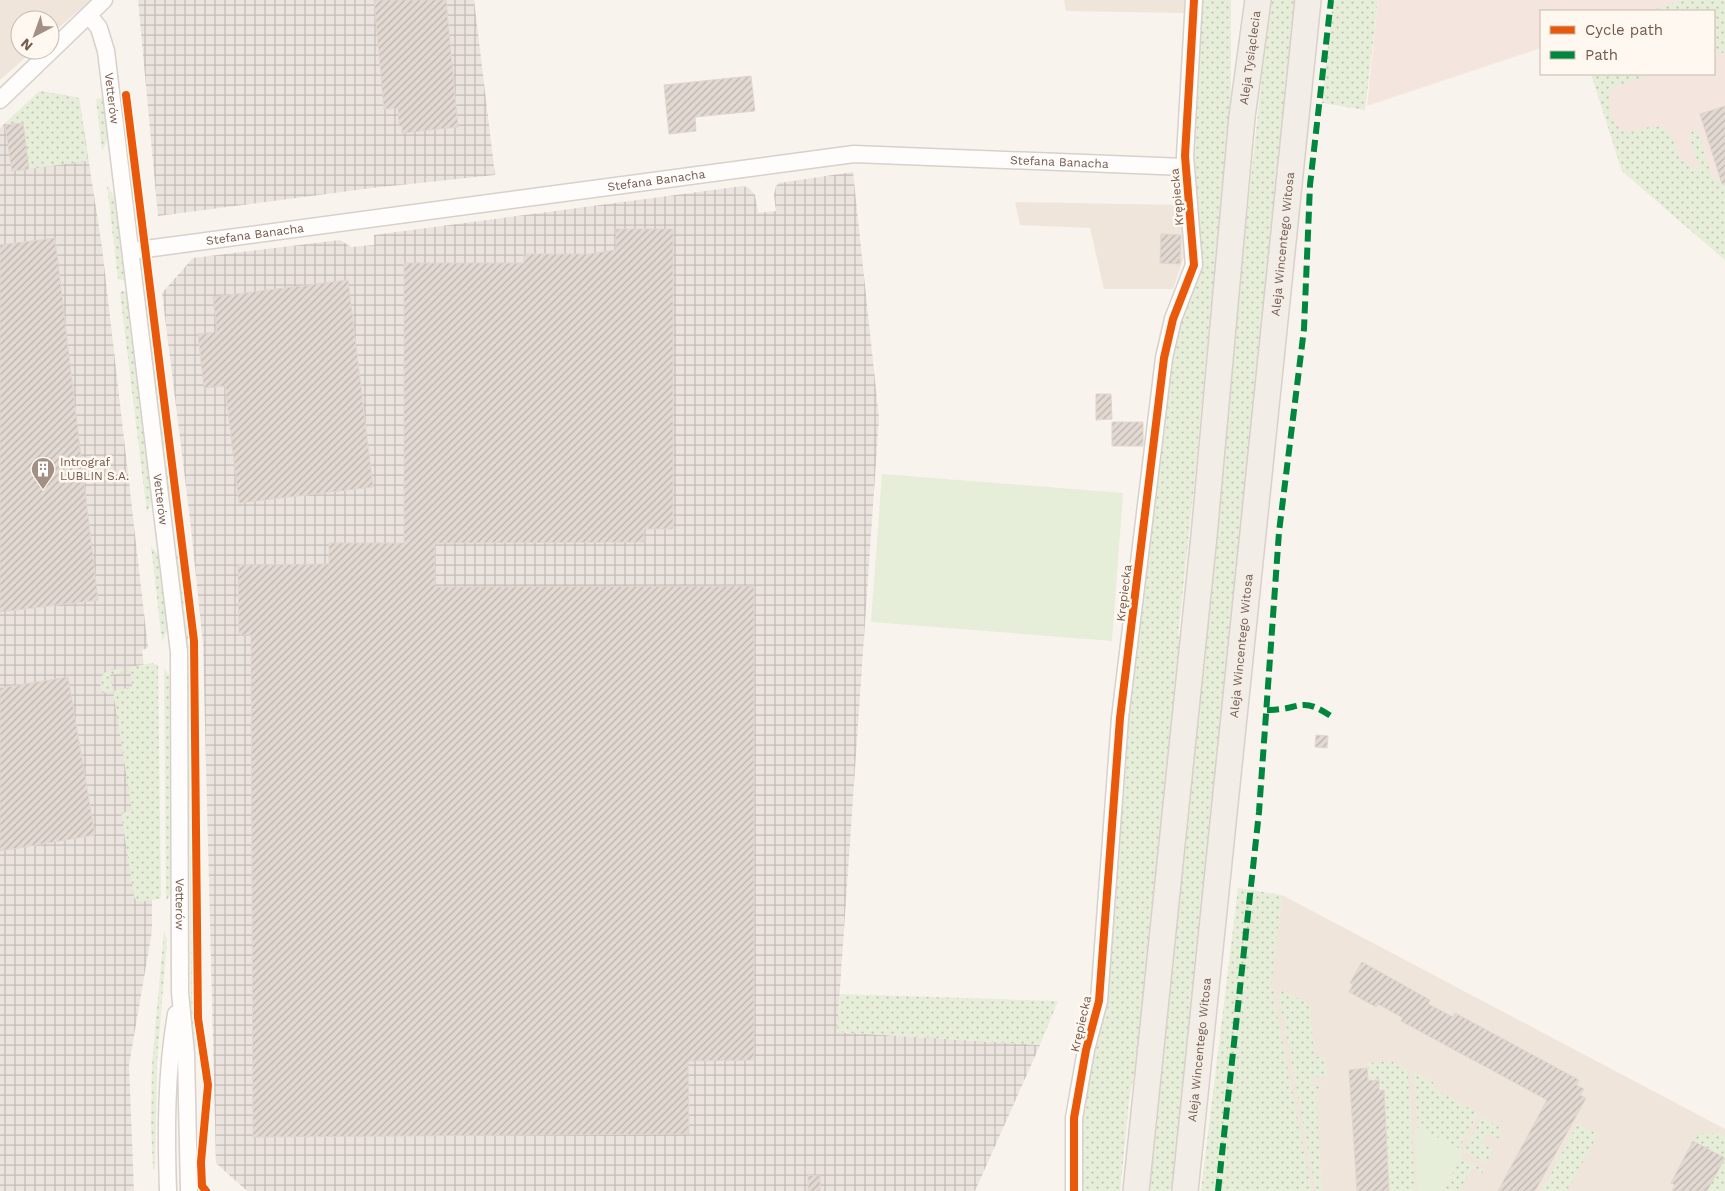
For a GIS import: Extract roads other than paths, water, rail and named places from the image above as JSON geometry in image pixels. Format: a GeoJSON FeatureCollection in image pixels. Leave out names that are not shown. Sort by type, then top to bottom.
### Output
{"type":"FeatureCollection","features":[{"type":"Feature","properties":{"kind":"main road"},"geometry":{"type":"LineString","coordinates":[[1136,1191],[1204,536],[1242,116],[1241,0]]}},
{"type":"Feature","properties":{"kind":"main road","name":"Aleja Tysiąclecia"},"geometry":{"type":"LineString","coordinates":[[1242,116],[1258,0]]}},
{"type":"Feature","properties":{"kind":"main road","name":"Aleja Wincentego Witosa"},"geometry":{"type":"LineString","coordinates":[[1185,1191],[1308,0]]}},
{"type":"Feature","properties":{"kind":"street"},"geometry":{"type":"LineString","coordinates":[[0,100],[104,0]]}},
{"type":"Feature","properties":{"kind":"street","name":"Krępiecka"},"geometry":{"type":"LineString","coordinates":[[1074,1191],[1074,1118],[1086,1050],[1099,1001],[1120,718],[1164,358],[1173,319],[1194,265],[1185,167],[1194,0]]}},
{"type":"Feature","properties":{"kind":"street","name":"Vetterów"},"geometry":{"type":"LineString","coordinates":[[88,15],[99,28],[105,44],[178,646],[181,783],[180,992],[186,1054],[189,1191]]}},
{"type":"Feature","properties":{"kind":"street","name":"Stefana Banacha"},"geometry":{"type":"LineString","coordinates":[[131,251],[854,154],[1185,167]]}},
{"type":"Feature","properties":{"kind":"street","name":"Vetterów"},"geometry":{"type":"LineString","coordinates":[[168,1191],[166,1094],[170,1050],[180,992]]}},
{"type":"Feature","properties":{"kind":"place","name":"Intrograf LUBLIN S.A."},"geometry":{"type":"Point","coordinates":[43,490]}}]}
